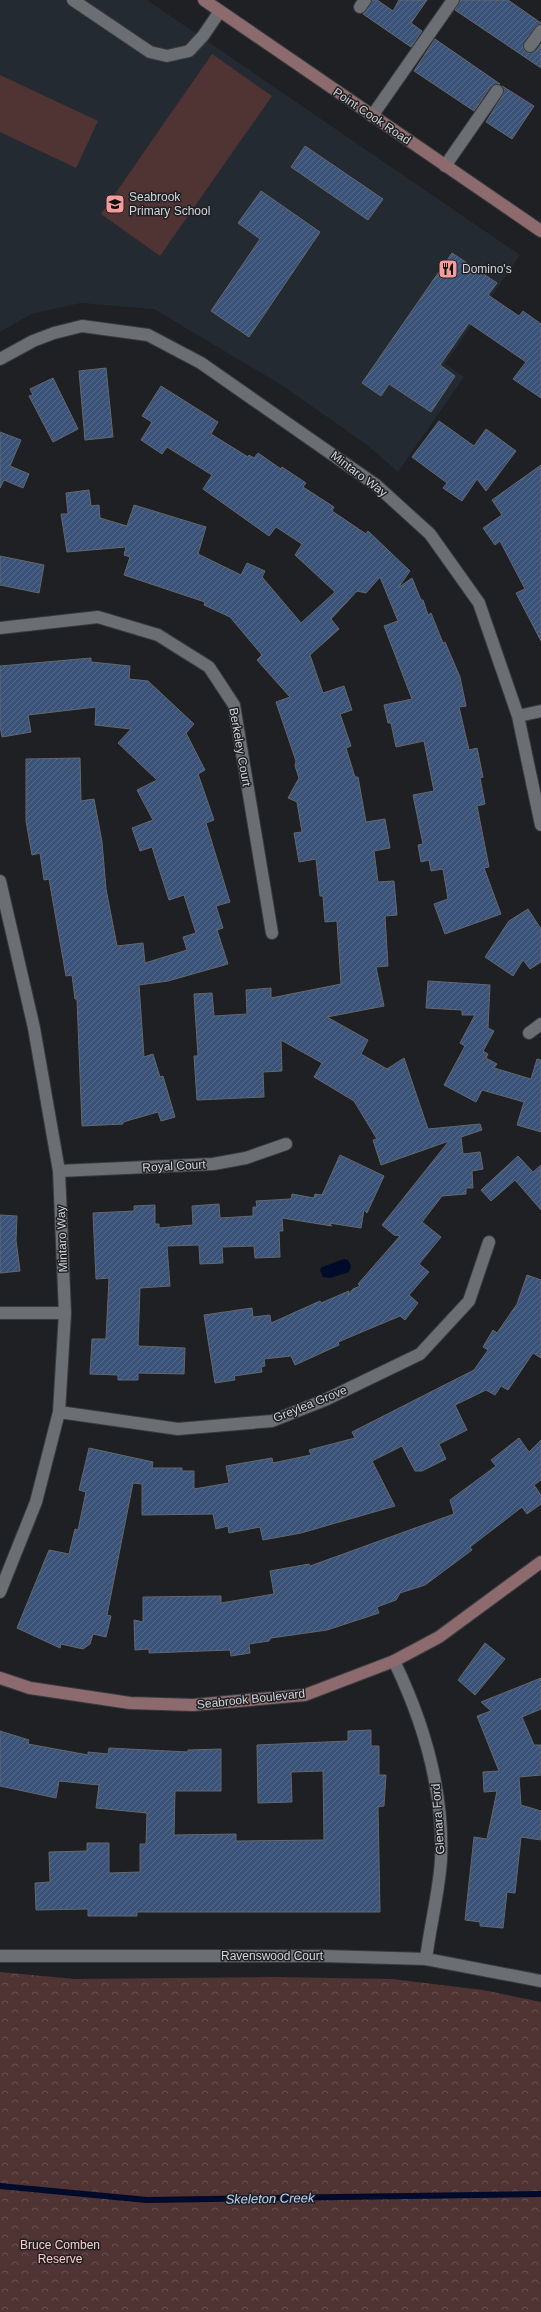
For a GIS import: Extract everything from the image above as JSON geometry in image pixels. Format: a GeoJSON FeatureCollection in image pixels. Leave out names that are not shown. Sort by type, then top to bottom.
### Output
{"type":"FeatureCollection","features":[{"type":"Feature","properties":{"kind":"street"},"geometry":{"type":"LineString","coordinates":[[73,0],[150,52],[167,56],[189,51],[203,36],[220,11]]}},
{"type":"Feature","properties":{"kind":"street","name":"Point Cook Road"},"geometry":{"type":"LineString","coordinates":[[204,0],[541,231]]}},
{"type":"Feature","properties":{"kind":"street"},"geometry":{"type":"LineString","coordinates":[[372,116],[453,0]]}},
{"type":"Feature","properties":{"kind":"street"},"geometry":{"type":"LineString","coordinates":[[530,46],[541,31]]}},
{"type":"Feature","properties":{"kind":"street"},"geometry":{"type":"LineString","coordinates":[[445,166],[497,91]]}},
{"type":"Feature","properties":{"kind":"street","name":"Mintaro Way"},"geometry":{"type":"LineString","coordinates":[[0,359],[33,341],[54,333],[82,326],[108,328],[148,335],[201,363],[376,485],[430,534],[479,603],[518,716],[541,825]]}},
{"type":"Feature","properties":{"kind":"street","name":"Berkeley Court"},"geometry":{"type":"LineString","coordinates":[[0,628],[98,618],[158,635],[209,667],[234,705],[272,933]]}},
{"type":"Feature","properties":{"kind":"street"},"geometry":{"type":"LineString","coordinates":[[518,716],[541,711]]}},
{"type":"Feature","properties":{"kind":"street","name":"Mintaro Way"},"geometry":{"type":"LineString","coordinates":[[0,881],[34,1028],[60,1171],[65,1313],[59,1412],[36,1502],[0,1592]]}},
{"type":"Feature","properties":{"kind":"street"},"geometry":{"type":"LineString","coordinates":[[529,1033],[541,1024]]}},
{"type":"Feature","properties":{"kind":"street","name":"Royal Court"},"geometry":{"type":"LineString","coordinates":[[60,1171],[213,1164],[246,1158],[286,1144]]}},
{"type":"Feature","properties":{"kind":"street","name":"Greylea Grove"},"geometry":{"type":"LineString","coordinates":[[59,1412],[178,1429],[272,1421],[299,1411],[420,1354],[469,1301],[489,1242]]}},
{"type":"Feature","properties":{"kind":"street"},"geometry":{"type":"LineString","coordinates":[[0,1313],[65,1313]]}},
{"type":"Feature","properties":{"kind":"street","name":"Seabrook Boulevard"},"geometry":{"type":"LineString","coordinates":[[0,1678],[30,1688],[130,1703],[193,1706],[305,1696],[394,1661],[439,1637],[541,1562]]}},
{"type":"Feature","properties":{"kind":"street","name":"Glenara Ford"},"geometry":{"type":"LineString","coordinates":[[394,1661],[424,1734],[437,1782],[441,1820],[441,1860],[426,1959]]}},
{"type":"Feature","properties":{"kind":"street","name":"Ravenswood Court"},"geometry":{"type":"LineString","coordinates":[[0,1956],[324,1956],[426,1959],[541,1981]]}},
{"type":"Feature","properties":{"kind":"shaded area"},"geometry":{"type":"Polygon","coordinates":[[[0,0],[147,0],[520,255],[445,364],[464,377],[398,472],[367,445],[283,386],[154,309],[81,303],[31,314],[0,332],[0,0]]]}},
{"type":"Feature","properties":{"kind":"green space"},"geometry":{"type":"Polygon","coordinates":[[[212,54],[272,96],[160,256],[101,214],[212,54]]]}},
{"type":"Feature","properties":{"kind":"green space"},"geometry":{"type":"Polygon","coordinates":[[[0,75],[98,121],[76,168],[0,132],[0,75]]]}},
{"type":"Feature","properties":{"kind":"green space","name":"Bruce Comben Reserve"},"geometry":{"type":"Polygon","coordinates":[[[0,1972],[75,1979],[277,1977],[392,1979],[483,1990],[541,2002],[541,2312],[0,2312],[0,1972]]]}},
{"type":"Feature","properties":{"kind":"water"},"geometry":{"type":"Polygon","coordinates":[[[344,1259],[348,1260],[351,1266],[349,1272],[330,1278],[323,1277],[320,1270],[322,1267],[344,1259]]]}},
{"type":"Feature","properties":{"kind":"building"},"geometry":{"type":"Polygon","coordinates":[[[373,0],[377,0],[393,11],[399,0],[427,0],[411,23],[422,31],[411,47],[363,14],[373,0]]]}},
{"type":"Feature","properties":{"kind":"building"},"geometry":{"type":"Polygon","coordinates":[[[460,0],[508,0],[541,23],[535,27],[523,46],[525,52],[530,53],[536,51],[541,44],[541,68],[455,10],[460,0]]]}},
{"type":"Feature","properties":{"kind":"building"},"geometry":{"type":"Polygon","coordinates":[[[435,39],[500,84],[491,86],[474,111],[414,71],[435,39]]]}},
{"type":"Feature","properties":{"kind":"building"},"geometry":{"type":"Polygon","coordinates":[[[502,86],[534,106],[512,139],[486,122],[503,95],[502,86]]]}},
{"type":"Feature","properties":{"kind":"building"},"geometry":{"type":"Polygon","coordinates":[[[305,146],[383,199],[368,220],[291,167],[305,146]]]}},
{"type":"Feature","properties":{"kind":"building"},"geometry":{"type":"Polygon","coordinates":[[[261,191],[320,232],[249,337],[211,311],[260,239],[238,223],[261,191]]]}},
{"type":"Feature","properties":{"kind":"building"},"geometry":{"type":"Polygon","coordinates":[[[452,253],[497,283],[488,295],[519,316],[523,311],[541,324],[541,398],[513,379],[526,362],[469,323],[440,365],[455,376],[431,412],[389,384],[381,396],[362,383],[452,253]]]}},
{"type":"Feature","properties":{"kind":"building"},"geometry":{"type":"Polygon","coordinates":[[[106,368],[113,437],[85,440],[79,371],[106,368]]]}},
{"type":"Feature","properties":{"kind":"building"},"geometry":{"type":"Polygon","coordinates":[[[53,378],[78,429],[53,442],[29,396],[33,395],[30,389],[53,378]]]}},
{"type":"Feature","properties":{"kind":"building"},"geometry":{"type":"Polygon","coordinates":[[[161,386],[218,422],[211,434],[248,457],[249,455],[254,458],[258,453],[281,469],[282,467],[306,483],[303,487],[334,507],[332,511],[366,534],[368,531],[410,571],[398,588],[412,578],[421,600],[423,600],[428,615],[431,613],[443,643],[445,642],[460,677],[466,706],[459,707],[469,750],[477,748],[483,777],[480,778],[485,804],[477,806],[489,867],[484,868],[501,914],[445,934],[434,904],[448,899],[443,869],[431,871],[429,860],[421,862],[418,845],[423,844],[413,795],[434,791],[424,741],[396,747],[391,723],[388,723],[384,705],[412,699],[384,626],[398,621],[380,577],[366,593],[357,591],[331,619],[339,629],[310,655],[323,693],[344,686],[352,710],[340,714],[351,746],[346,748],[355,777],[358,777],[366,822],[385,819],[390,848],[374,851],[378,882],[394,881],[397,915],[385,916],[388,966],[376,967],[384,1006],[327,1017],[368,1040],[361,1054],[387,1069],[404,1058],[428,1129],[480,1124],[482,1130],[461,1137],[463,1154],[480,1152],[483,1169],[472,1171],[473,1188],[466,1188],[466,1194],[442,1196],[422,1222],[441,1237],[419,1264],[429,1272],[409,1295],[418,1303],[405,1320],[400,1316],[338,1342],[339,1345],[295,1365],[291,1356],[264,1359],[265,1366],[261,1367],[262,1372],[234,1376],[235,1380],[215,1383],[204,1315],[252,1308],[253,1317],[270,1315],[271,1323],[320,1301],[321,1303],[349,1291],[348,1295],[353,1289],[360,1286],[358,1284],[400,1236],[394,1235],[382,1225],[449,1141],[381,1165],[373,1140],[377,1139],[354,1101],[314,1077],[322,1063],[281,1040],[282,1071],[263,1072],[264,1097],[197,1100],[194,1056],[198,1056],[194,994],[212,993],[214,1016],[247,1014],[246,990],[271,988],[271,998],[341,984],[337,921],[325,922],[323,896],[320,896],[316,859],[299,862],[294,833],[302,832],[297,802],[288,798],[299,778],[295,766],[296,761],[276,702],[290,697],[257,660],[262,655],[230,617],[204,605],[205,602],[124,575],[130,557],[124,555],[126,547],[67,552],[61,514],[68,514],[66,493],[89,490],[91,506],[99,505],[100,518],[127,526],[134,505],[206,527],[198,554],[241,575],[247,563],[265,571],[262,577],[301,623],[335,592],[295,555],[302,544],[276,527],[269,536],[203,489],[212,475],[167,447],[162,454],[141,440],[152,422],[142,416],[161,386]]]}},
{"type":"Feature","properties":{"kind":"building"},"geometry":{"type":"Polygon","coordinates":[[[439,421],[474,446],[486,429],[516,451],[486,491],[477,479],[462,501],[443,488],[447,483],[412,457],[439,421]]]}},
{"type":"Feature","properties":{"kind":"building"},"geometry":{"type":"Polygon","coordinates":[[[0,432],[21,440],[10,466],[29,474],[23,488],[4,480],[0,488],[0,432]]]}},
{"type":"Feature","properties":{"kind":"building"},"geometry":{"type":"Polygon","coordinates":[[[541,465],[541,641],[516,593],[525,589],[500,541],[495,545],[483,528],[502,515],[492,500],[541,465]]]}},
{"type":"Feature","properties":{"kind":"building"},"geometry":{"type":"Polygon","coordinates":[[[0,556],[44,565],[39,593],[0,585],[0,556]]]}},
{"type":"Feature","properties":{"kind":"building"},"geometry":{"type":"Polygon","coordinates":[[[91,658],[91,662],[130,666],[129,679],[148,681],[194,724],[186,733],[205,770],[198,774],[214,820],[206,823],[230,902],[216,906],[223,928],[217,930],[228,964],[168,981],[139,985],[144,1057],[153,1054],[160,1077],[163,1076],[175,1117],[161,1121],[158,1112],[123,1122],[123,1124],[82,1126],[77,999],[75,999],[72,975],[66,976],[49,879],[44,880],[40,853],[32,855],[26,821],[26,759],[80,758],[81,801],[94,799],[102,842],[106,889],[117,946],[143,943],[145,963],[187,950],[183,937],[196,933],[184,895],[169,900],[152,847],[140,851],[132,828],[153,820],[137,790],[157,780],[118,743],[131,729],[95,725],[96,707],[28,715],[31,732],[2,737],[0,726],[0,666],[91,658]]]}},
{"type":"Feature","properties":{"kind":"building"},"geometry":{"type":"Polygon","coordinates":[[[528,909],[541,929],[541,962],[530,969],[523,960],[513,976],[485,957],[509,921],[528,909]]]}},
{"type":"Feature","properties":{"kind":"building"},"geometry":{"type":"Polygon","coordinates":[[[428,981],[490,985],[488,1028],[494,1031],[483,1051],[488,1054],[486,1058],[497,1064],[494,1068],[531,1079],[537,1059],[541,1060],[541,1132],[517,1125],[524,1102],[482,1090],[476,1102],[444,1085],[465,1046],[460,1043],[475,1015],[462,1015],[462,1010],[426,1008],[428,981]]]}},
{"type":"Feature","properties":{"kind":"building"},"geometry":{"type":"Polygon","coordinates":[[[340,1155],[384,1176],[367,1213],[364,1210],[361,1228],[329,1223],[332,1226],[282,1218],[283,1231],[279,1231],[280,1257],[255,1258],[254,1246],[222,1247],[223,1263],[200,1264],[199,1245],[167,1246],[170,1286],[140,1288],[138,1346],[185,1348],[184,1374],[138,1373],[138,1380],[118,1380],[118,1375],[90,1374],[92,1339],[106,1339],[109,1278],[96,1279],[93,1213],[134,1211],[134,1206],[155,1205],[155,1224],[159,1224],[159,1228],[193,1225],[192,1206],[219,1204],[220,1218],[253,1216],[253,1207],[257,1207],[256,1201],[291,1199],[292,1194],[314,1198],[315,1194],[322,1195],[340,1155]]]}},
{"type":"Feature","properties":{"kind":"building"},"geometry":{"type":"Polygon","coordinates":[[[518,1156],[533,1172],[541,1165],[541,1210],[515,1180],[491,1201],[481,1190],[518,1156]]]}},
{"type":"Feature","properties":{"kind":"building"},"geometry":{"type":"Polygon","coordinates":[[[0,1215],[17,1216],[16,1240],[20,1271],[0,1273],[0,1215]]]}},
{"type":"Feature","properties":{"kind":"building"},"geometry":{"type":"Polygon","coordinates":[[[527,1275],[541,1280],[541,1358],[533,1353],[508,1390],[501,1386],[495,1395],[486,1390],[455,1405],[467,1430],[439,1444],[446,1459],[422,1471],[415,1471],[402,1446],[372,1461],[395,1506],[301,1533],[263,1540],[260,1527],[229,1533],[228,1526],[216,1529],[213,1514],[142,1515],[142,1484],[133,1483],[107,1615],[111,1616],[106,1637],[93,1634],[90,1644],[83,1649],[61,1644],[60,1648],[17,1628],[49,1550],[69,1554],[75,1529],[78,1530],[86,1492],[79,1490],[89,1448],[153,1462],[152,1468],[182,1468],[182,1471],[194,1471],[194,1489],[229,1483],[226,1466],[272,1458],[273,1463],[311,1455],[309,1450],[355,1438],[352,1432],[474,1370],[488,1350],[483,1347],[493,1330],[497,1333],[517,1304],[527,1275]]]}},
{"type":"Feature","properties":{"kind":"building"},"geometry":{"type":"Polygon","coordinates":[[[519,1438],[529,1452],[541,1440],[541,1480],[534,1485],[541,1495],[541,1504],[527,1514],[522,1507],[470,1547],[472,1550],[425,1585],[400,1593],[396,1600],[377,1607],[379,1613],[327,1630],[271,1638],[269,1641],[249,1644],[250,1653],[231,1656],[230,1650],[149,1653],[149,1649],[135,1650],[134,1620],[143,1622],[143,1597],[221,1596],[221,1603],[274,1594],[270,1571],[309,1564],[310,1566],[454,1514],[450,1500],[496,1466],[491,1460],[519,1438]]]}},
{"type":"Feature","properties":{"kind":"building"},"geometry":{"type":"Polygon","coordinates":[[[485,1643],[505,1659],[475,1695],[458,1680],[485,1643]]]}},
{"type":"Feature","properties":{"kind":"building"},"geometry":{"type":"Polygon","coordinates":[[[541,1678],[541,1709],[522,1717],[534,1745],[541,1745],[541,1775],[519,1777],[521,1805],[541,1811],[541,1840],[521,1837],[515,1893],[507,1892],[503,1928],[480,1926],[480,1922],[465,1920],[474,1837],[487,1839],[497,1791],[484,1792],[483,1772],[499,1771],[477,1716],[491,1711],[481,1702],[541,1678]]]}},
{"type":"Feature","properties":{"kind":"building"},"geometry":{"type":"Polygon","coordinates":[[[371,1730],[371,1746],[379,1746],[379,1775],[386,1775],[384,1806],[378,1807],[380,1912],[137,1912],[137,1916],[88,1916],[88,1909],[36,1910],[35,1883],[50,1882],[49,1852],[87,1851],[87,1843],[109,1843],[109,1873],[140,1872],[140,1844],[146,1844],[147,1813],[96,1808],[99,1785],[59,1781],[56,1798],[0,1786],[0,1731],[29,1740],[28,1744],[88,1755],[88,1752],[108,1754],[109,1748],[188,1752],[188,1750],[221,1749],[221,1791],[175,1791],[174,1835],[236,1834],[236,1841],[324,1840],[323,1771],[291,1772],[292,1802],[258,1803],[257,1745],[348,1741],[348,1731],[371,1730]]]}},
{"type":"Feature","properties":{"kind":"waterway","name":"Skeleton Creek"},"geometry":{"type":"LineString","coordinates":[[0,2186],[147,2200],[541,2194]]}},
{"type":"Feature","properties":{"kind":"place","name":"Seabrook Primary School"},"geometry":{"type":"Point","coordinates":[115,204]}},
{"type":"Feature","properties":{"kind":"place","name":"Domino's"},"geometry":{"type":"Point","coordinates":[448,269]}}]}
